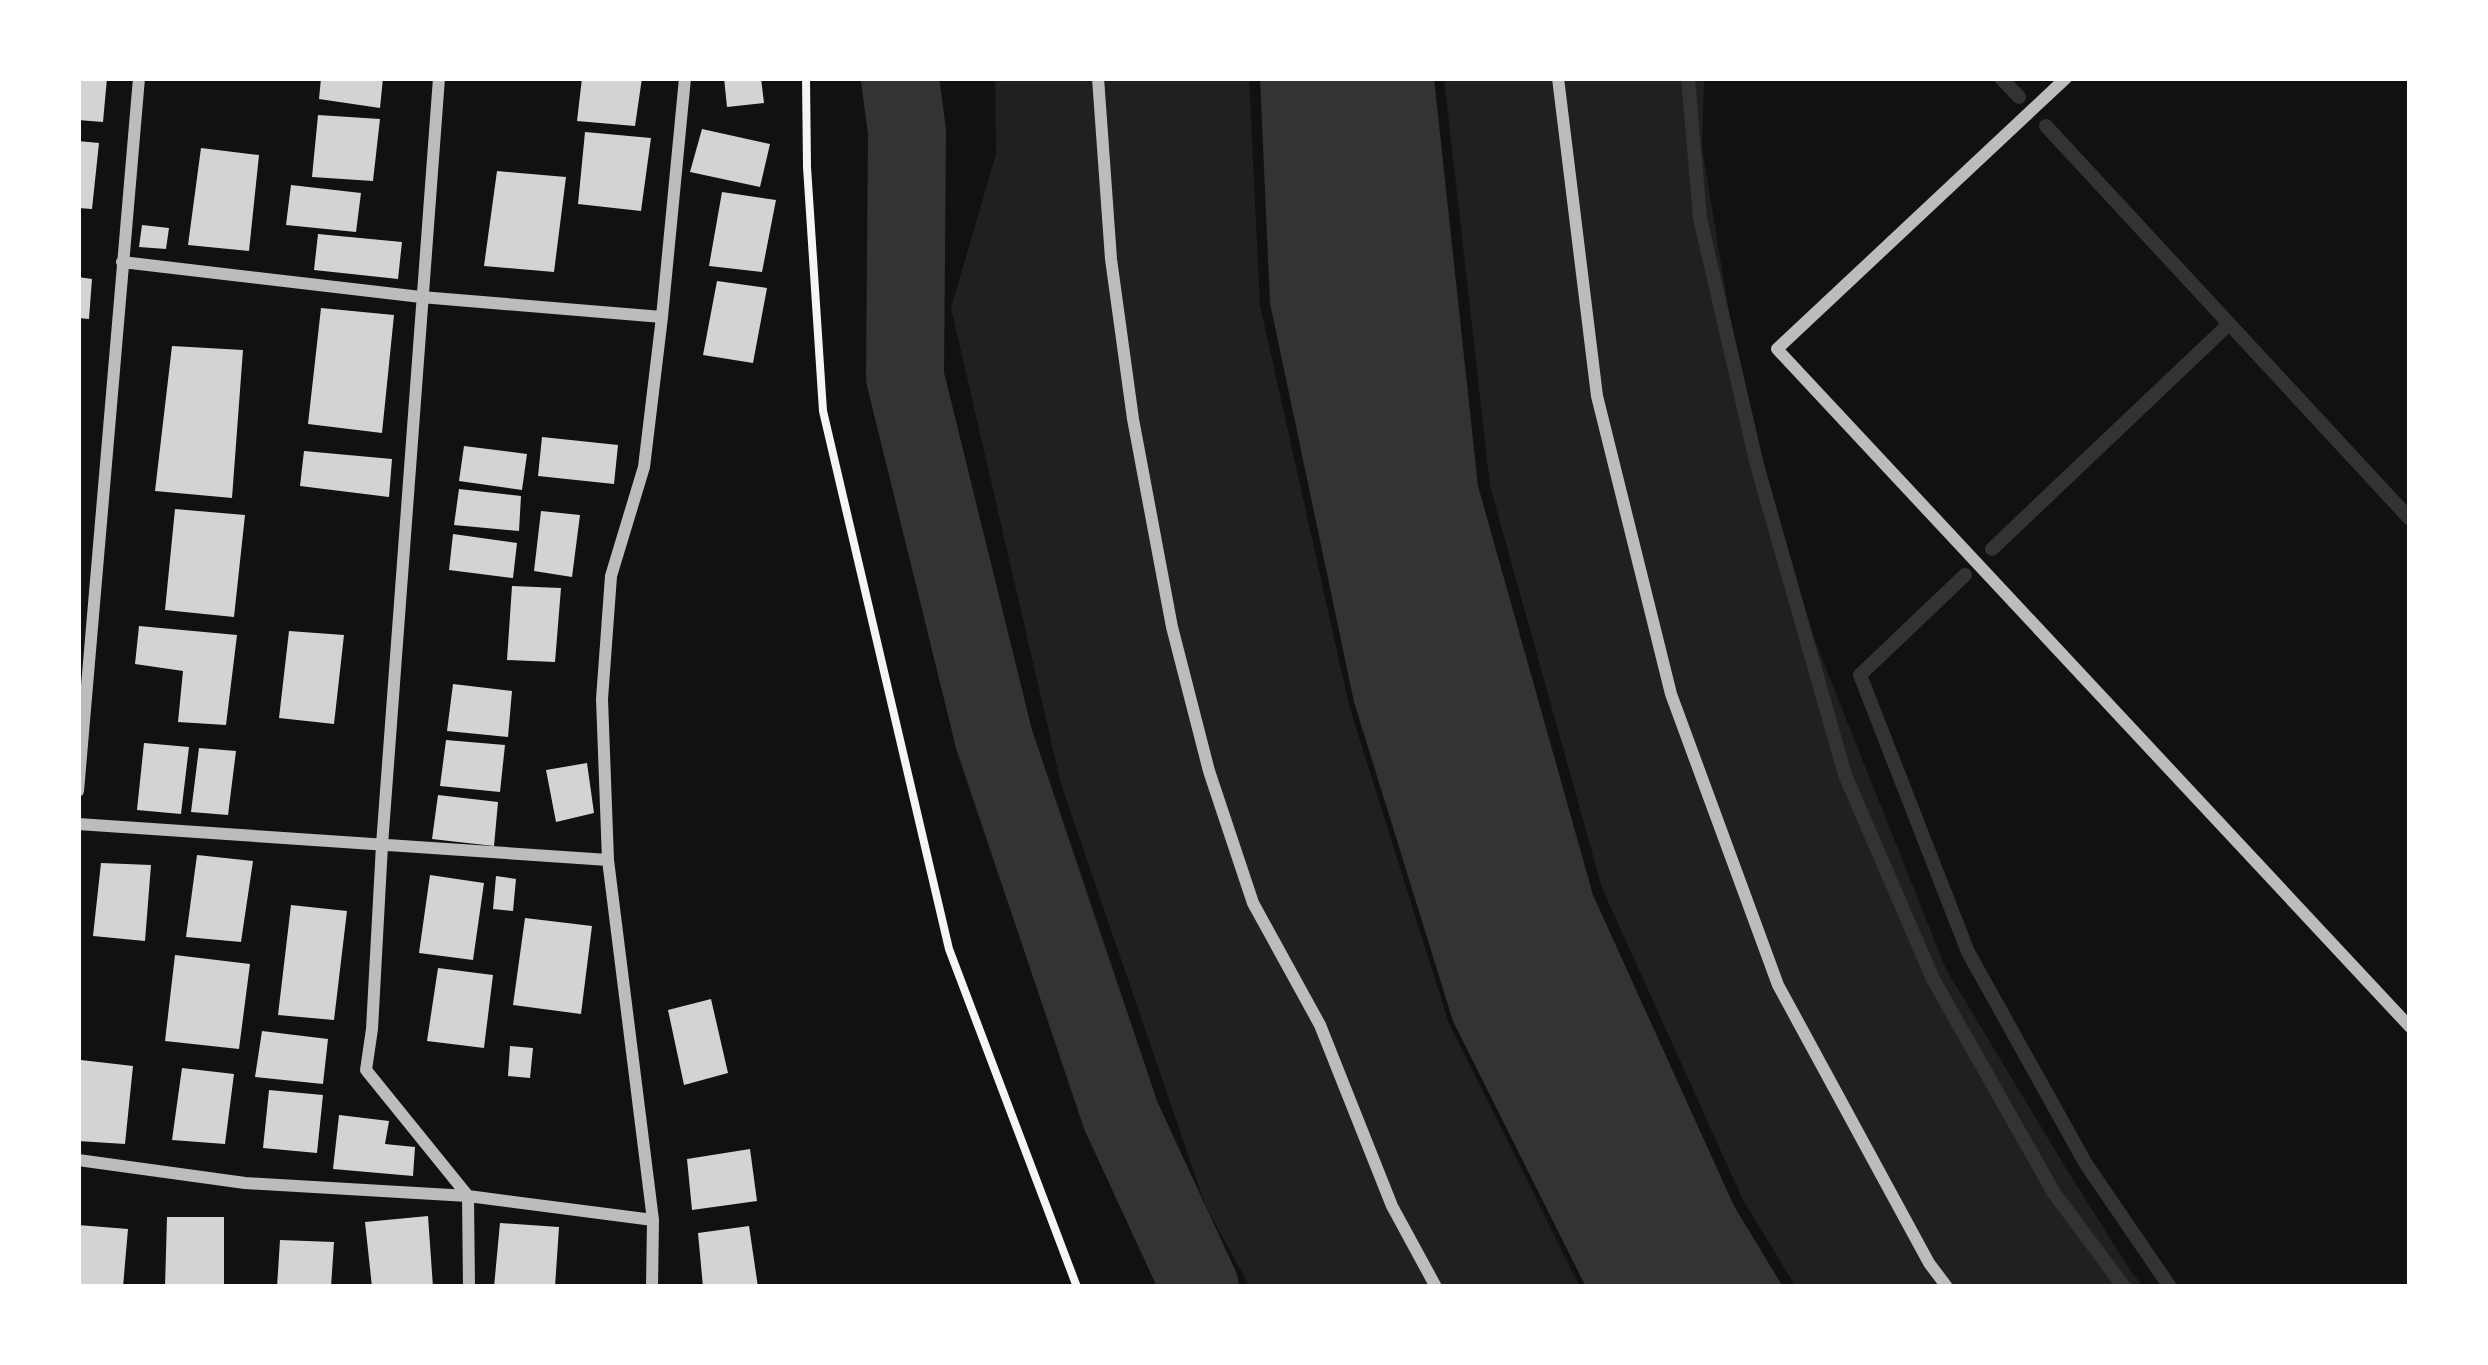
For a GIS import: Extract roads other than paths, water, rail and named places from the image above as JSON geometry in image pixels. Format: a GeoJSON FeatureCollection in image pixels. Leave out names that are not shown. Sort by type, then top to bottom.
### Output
{"type":"FeatureCollection","features":[{"type":"Feature","properties":{"kind":"street"},"geometry":{"type":"LineString","coordinates":[[78,791],[139,78]]}},
{"type":"Feature","properties":{"kind":"street"},"geometry":{"type":"LineString","coordinates":[[439,78],[366,1070],[468,1196],[469,1287]]}},
{"type":"Feature","properties":{"kind":"street"},"geometry":{"type":"LineString","coordinates":[[652,1287],[652,1220],[608,860],[602,699],[611,576],[644,467],[685,78]]}},
{"type":"Feature","properties":{"kind":"street"},"geometry":{"type":"LineString","coordinates":[[1098,78],[1111,259],[1133,419],[1172,627],[1208,771],[1253,902],[1320,1025],[1392,1206],[1436,1287]]}},
{"type":"Feature","properties":{"kind":"street"},"geometry":{"type":"LineString","coordinates":[[1558,78],[1597,396],[1671,694],[1778,985],[1929,1263],[1947,1287]]}},
{"type":"Feature","properties":{"kind":"street"},"geometry":{"type":"LineString","coordinates":[[2066,78],[1777,349],[2410,1027]]}},
{"type":"Feature","properties":{"kind":"street"},"geometry":{"type":"LineString","coordinates":[[122,262],[421,297],[662,317]]}},
{"type":"Feature","properties":{"kind":"street"},"geometry":{"type":"LineString","coordinates":[[78,824],[608,860]]}},
{"type":"Feature","properties":{"kind":"street"},"geometry":{"type":"LineString","coordinates":[[78,1160],[245,1184],[468,1196],[652,1220]]}},
{"type":"Feature","properties":{"kind":"waterway"},"geometry":{"type":"LineString","coordinates":[[900,78],[907,132],[905,377],[994,739],[1121,1116],[1200,1287]]}},
{"type":"Feature","properties":{"kind":"waterway"},"geometry":{"type":"LineString","coordinates":[[1688,78],[1700,218],[1757,465],[1845,775],[1933,979],[2054,1193],[2124,1287]]}},
{"type":"Feature","properties":{"kind":"waterway"},"geometry":{"type":"LineString","coordinates":[[2001,78],[2019,97]]}},
{"type":"Feature","properties":{"kind":"waterway"},"geometry":{"type":"LineString","coordinates":[[2046,126],[2410,519]]}},
{"type":"Feature","properties":{"kind":"waterway"},"geometry":{"type":"LineString","coordinates":[[1992,549],[2229,324]]}},
{"type":"Feature","properties":{"kind":"waterway"},"geometry":{"type":"LineString","coordinates":[[1965,575],[1860,675],[1968,952],[2086,1164],[2170,1287]]}}]}
